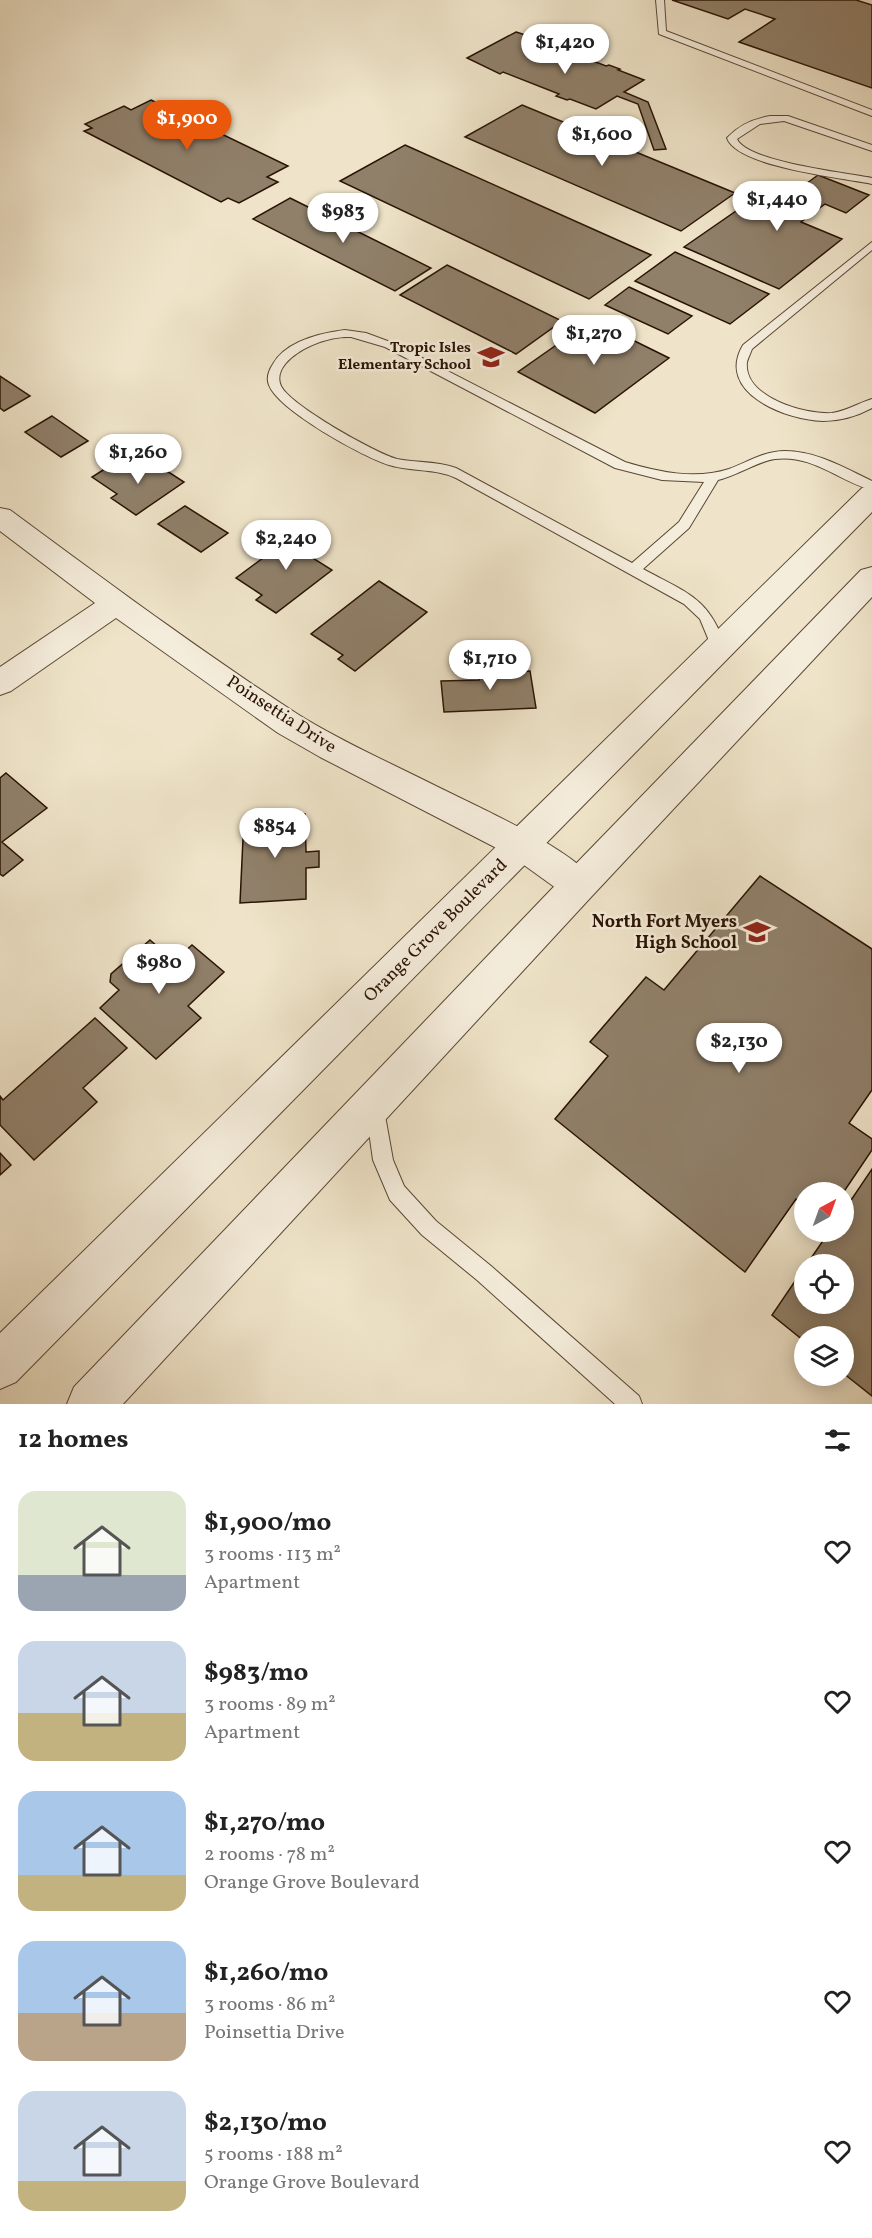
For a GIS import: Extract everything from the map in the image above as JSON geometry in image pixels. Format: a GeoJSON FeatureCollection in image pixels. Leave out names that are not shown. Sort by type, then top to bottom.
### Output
{"type":"FeatureCollection","features":[{"type":"Feature","properties":{"kind":"street","name":"Orange Grove Boulevard"},"geometry":{"type":"LineString","coordinates":[[0,1366],[872,495]]}},
{"type":"Feature","properties":{"kind":"street","name":"Poinsettia Drive"},"geometry":{"type":"LineString","coordinates":[[0,518],[116,603],[289,724],[331,748],[522,845],[579,885]]}},
{"type":"Feature","properties":{"kind":"street"},"geometry":{"type":"LineString","coordinates":[[91,1404],[579,885],[872,578]]}},
{"type":"Feature","properties":{"kind":"street"},"geometry":{"type":"LineString","coordinates":[[0,683],[116,603]]}},
{"type":"Feature","properties":{"kind":"lane"},"geometry":{"type":"LineString","coordinates":[[660,0],[662,32],[872,113]]}},
{"type":"Feature","properties":{"kind":"lane"},"geometry":{"type":"LineString","coordinates":[[872,148],[785,118],[772,118],[753,123],[732,138],[734,144],[754,157],[872,181]]}},
{"type":"Feature","properties":{"kind":"lane"},"geometry":{"type":"LineString","coordinates":[[872,245],[747,347],[740,357],[740,371],[746,383],[759,395],[796,413],[821,418],[842,416],[872,403]]}},
{"type":"Feature","properties":{"kind":"lane"},"geometry":{"type":"LineString","coordinates":[[719,648],[709,619],[702,609],[633,570],[445,468],[395,462],[383,458],[319,422],[284,398],[276,389],[273,376],[278,364],[286,354],[301,345],[325,336],[345,333],[362,336],[388,345],[620,465],[645,473],[691,480],[713,478],[735,471],[756,460],[776,455],[800,457],[820,463],[872,486]]}},
{"type":"Feature","properties":{"kind":"lane"},"geometry":{"type":"LineString","coordinates":[[633,570],[684,525],[713,478]]}},
{"type":"Feature","properties":{"kind":"lane"},"geometry":{"type":"LineString","coordinates":[[374,1104],[383,1160],[398,1192],[429,1228],[631,1404]]}},
{"type":"Feature","properties":{"kind":"building"},"geometry":{"type":"Polygon","coordinates":[[[672,0],[856,0],[872,5],[872,88],[739,42],[775,19],[745,9],[728,19],[672,0]]]}},
{"type":"Feature","properties":{"kind":"building"},"geometry":{"type":"Polygon","coordinates":[[[516,32],[554,44],[551,45],[620,69],[618,70],[644,80],[624,92],[648,102],[666,149],[654,150],[638,104],[617,96],[596,109],[556,96],[559,94],[503,72],[500,74],[467,58],[516,32]]]}},
{"type":"Feature","properties":{"kind":"building"},"geometry":{"type":"Polygon","coordinates":[[[151,100],[288,166],[267,177],[278,182],[239,203],[228,198],[221,202],[84,131],[92,128],[85,124],[124,106],[131,110],[151,100]]]}},
{"type":"Feature","properties":{"kind":"building"},"geometry":{"type":"Polygon","coordinates":[[[522,105],[735,193],[681,231],[465,137],[522,105]]]}},
{"type":"Feature","properties":{"kind":"building"},"geometry":{"type":"Polygon","coordinates":[[[405,145],[651,255],[589,299],[340,181],[405,145]]]}},
{"type":"Feature","properties":{"kind":"building"},"geometry":{"type":"Polygon","coordinates":[[[818,175],[869,195],[846,213],[825,204],[801,222],[842,239],[779,289],[684,247],[775,184],[795,192],[818,175]]]}},
{"type":"Feature","properties":{"kind":"building"},"geometry":{"type":"Polygon","coordinates":[[[290,198],[431,268],[395,291],[253,219],[290,198]]]}},
{"type":"Feature","properties":{"kind":"building"},"geometry":{"type":"Polygon","coordinates":[[[675,252],[769,294],[730,324],[635,281],[675,252]]]}},
{"type":"Feature","properties":{"kind":"building"},"geometry":{"type":"Polygon","coordinates":[[[447,265],[562,321],[516,354],[400,295],[447,265]]]}},
{"type":"Feature","properties":{"kind":"building"},"geometry":{"type":"Polygon","coordinates":[[[629,287],[692,316],[668,334],[605,305],[629,287]]]}},
{"type":"Feature","properties":{"kind":"building"},"geometry":{"type":"Polygon","coordinates":[[[592,320],[669,358],[595,413],[518,372],[592,320]]]}},
{"type":"Feature","properties":{"kind":"building"},"geometry":{"type":"Polygon","coordinates":[[[0,376],[30,396],[4,411],[0,408],[0,376]]]}},
{"type":"Feature","properties":{"kind":"building"},"geometry":{"type":"Polygon","coordinates":[[[52,416],[88,441],[61,457],[25,432],[52,416]]]}},
{"type":"Feature","properties":{"kind":"building"},"geometry":{"type":"Polygon","coordinates":[[[119,460],[138,472],[153,462],[184,482],[136,515],[111,498],[117,494],[92,477],[119,460]]]}},
{"type":"Feature","properties":{"kind":"building"},"geometry":{"type":"Polygon","coordinates":[[[185,506],[228,533],[201,552],[158,524],[185,506]]]}},
{"type":"Feature","properties":{"kind":"building"},"geometry":{"type":"Polygon","coordinates":[[[302,529],[327,545],[311,557],[332,570],[276,613],[256,600],[262,595],[236,578],[302,529]]]}},
{"type":"Feature","properties":{"kind":"building"},"geometry":{"type":"Polygon","coordinates":[[[379,581],[427,612],[355,671],[338,659],[343,655],[311,634],[379,581]]]}},
{"type":"Feature","properties":{"kind":"building"},"geometry":{"type":"Polygon","coordinates":[[[508,663],[510,672],[530,671],[536,708],[444,712],[441,681],[479,680],[478,664],[508,663]]]}},
{"type":"Feature","properties":{"kind":"building"},"geometry":{"type":"Polygon","coordinates":[[[6,773],[47,808],[2,842],[23,860],[3,876],[0,874],[0,778],[6,773]]]}},
{"type":"Feature","properties":{"kind":"building"},"geometry":{"type":"Polygon","coordinates":[[[305,814],[306,852],[319,851],[319,867],[306,868],[306,899],[240,903],[244,817],[305,814]]]}},
{"type":"Feature","properties":{"kind":"building"},"geometry":{"type":"Polygon","coordinates":[[[760,876],[872,949],[872,1090],[849,1123],[872,1139],[872,1150],[850,1182],[794,1182],[794,1202],[745,1272],[555,1119],[608,1056],[590,1042],[646,977],[664,990],[760,876]]]}},
{"type":"Feature","properties":{"kind":"building"},"geometry":{"type":"Polygon","coordinates":[[[150,940],[174,961],[192,945],[224,972],[188,1006],[201,1018],[156,1059],[100,1008],[119,990],[110,982],[111,974],[150,940]]]}},
{"type":"Feature","properties":{"kind":"building"},"geometry":{"type":"Polygon","coordinates":[[[95,1018],[127,1048],[83,1088],[97,1102],[34,1160],[0,1125],[0,1096],[3,1100],[95,1018]]]}},
{"type":"Feature","properties":{"kind":"building"},"geometry":{"type":"Polygon","coordinates":[[[0,1153],[11,1165],[0,1175],[0,1153]]]}},
{"type":"Feature","properties":{"kind":"building"},"geometry":{"type":"Polygon","coordinates":[[[872,1169],[872,1396],[854,1382],[854,1326],[794,1326],[794,1333],[772,1315],[794,1283],[794,1314],[854,1314],[854,1254],[814,1254],[822,1242],[854,1242],[854,1196],[872,1169]]]}},
{"type":"Feature","properties":{"kind":"place","name":"Tropic Isles Elementary School"},"geometry":{"type":"Point","coordinates":[491,357]}},
{"type":"Feature","properties":{"kind":"place","name":"North Fort Myers High School"},"geometry":{"type":"Point","coordinates":[757,932]}}]}
